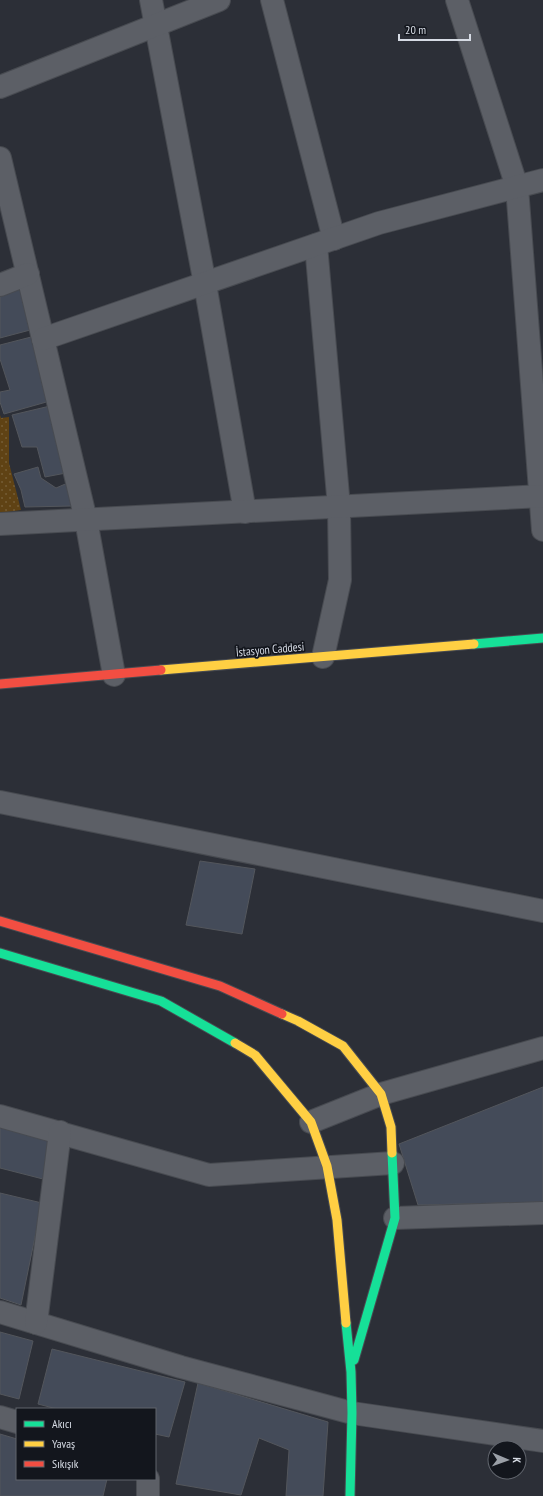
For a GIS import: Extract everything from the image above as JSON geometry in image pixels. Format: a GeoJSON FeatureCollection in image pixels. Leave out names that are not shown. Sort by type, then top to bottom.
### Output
{"type":"FeatureCollection","features":[{"type":"Feature","properties":{"kind":"street"},"geometry":{"type":"LineString","coordinates":[[151,0],[205,284],[245,512]]}},
{"type":"Feature","properties":{"kind":"street"},"geometry":{"type":"LineString","coordinates":[[0,87],[219,0]]}},
{"type":"Feature","properties":{"kind":"street"},"geometry":{"type":"LineString","coordinates":[[272,0],[325,242],[339,507],[340,580],[323,657]]}},
{"type":"Feature","properties":{"kind":"street"},"geometry":{"type":"LineString","coordinates":[[458,0],[517,187],[542,496],[543,530]]}},
{"type":"Feature","properties":{"kind":"street"},"geometry":{"type":"LineString","coordinates":[[0,158],[86,520],[114,675]]}},
{"type":"Feature","properties":{"kind":"street"},"geometry":{"type":"LineString","coordinates":[[43,339],[379,223],[543,180]]}},
{"type":"Feature","properties":{"kind":"street"},"geometry":{"type":"LineString","coordinates":[[0,285],[28,274]]}},
{"type":"Feature","properties":{"kind":"street"},"geometry":{"type":"LineString","coordinates":[[0,524],[542,496]]}},
{"type":"Feature","properties":{"kind":"street","name":"İstasyon Caddesi"},"geometry":{"type":"LineString","coordinates":[[0,684],[543,638]]}},
{"type":"Feature","properties":{"kind":"street"},"geometry":{"type":"LineString","coordinates":[[0,802],[543,911]]}},
{"type":"Feature","properties":{"kind":"street"},"geometry":{"type":"LineString","coordinates":[[0,921],[220,986],[298,1021],[343,1046],[381,1094],[391,1128],[394,1218],[351,1372]]}},
{"type":"Feature","properties":{"kind":"street"},"geometry":{"type":"LineString","coordinates":[[0,953],[161,1001],[255,1055],[311,1122],[327,1166],[337,1220],[340,1266],[351,1372],[352,1413],[350,1496]]}},
{"type":"Feature","properties":{"kind":"street"},"geometry":{"type":"LineString","coordinates":[[311,1122],[381,1094],[543,1048]]}},
{"type":"Feature","properties":{"kind":"street"},"geometry":{"type":"LineString","coordinates":[[0,1116],[209,1175],[327,1166],[392,1163]]}},
{"type":"Feature","properties":{"kind":"street"},"geometry":{"type":"LineString","coordinates":[[36,1322],[60,1132]]}},
{"type":"Feature","properties":{"kind":"street"},"geometry":{"type":"LineString","coordinates":[[394,1218],[543,1213]]}},
{"type":"Feature","properties":{"kind":"street"},"geometry":{"type":"LineString","coordinates":[[0,1312],[181,1366],[352,1413],[543,1441]]}},
{"type":"Feature","properties":{"kind":"street"},"geometry":{"type":"LineString","coordinates":[[0,1417],[16,1422]]}},
{"type":"Feature","properties":{"kind":"shaded area"},"geometry":{"type":"Polygon","coordinates":[[[0,415],[1,418],[9,417],[9,463],[21,510],[0,513],[0,415]]]}},
{"type":"Feature","properties":{"kind":"building"},"geometry":{"type":"Polygon","coordinates":[[[24,286],[34,329],[0,338],[0,294],[24,286]]]}},
{"type":"Feature","properties":{"kind":"building"},"geometry":{"type":"Polygon","coordinates":[[[35,336],[50,401],[4,414],[0,402],[0,392],[10,390],[0,359],[0,345],[35,336]]]}},
{"type":"Feature","properties":{"kind":"building"},"geometry":{"type":"Polygon","coordinates":[[[50,406],[66,473],[45,477],[37,447],[22,447],[12,415],[50,406]]]}},
{"type":"Feature","properties":{"kind":"building"},"geometry":{"type":"Polygon","coordinates":[[[38,467],[41,478],[56,488],[70,482],[73,506],[25,507],[21,490],[14,474],[38,467]]]}},
{"type":"Feature","properties":{"kind":"building"},"geometry":{"type":"Polygon","coordinates":[[[200,861],[255,869],[242,934],[186,925],[200,861]]]}},
{"type":"Feature","properties":{"kind":"building"},"geometry":{"type":"Polygon","coordinates":[[[543,1087],[543,1202],[418,1205],[399,1144],[543,1087]]]}},
{"type":"Feature","properties":{"kind":"building"},"geometry":{"type":"Polygon","coordinates":[[[0,1125],[49,1138],[43,1179],[0,1168],[0,1125]]]}},
{"type":"Feature","properties":{"kind":"building"},"geometry":{"type":"Polygon","coordinates":[[[0,1193],[42,1203],[21,1305],[0,1298],[0,1193]]]}},
{"type":"Feature","properties":{"kind":"building"},"geometry":{"type":"Polygon","coordinates":[[[0,1332],[33,1341],[19,1399],[0,1394],[0,1332]]]}},
{"type":"Feature","properties":{"kind":"building"},"geometry":{"type":"Polygon","coordinates":[[[52,1349],[185,1382],[169,1437],[156,1434],[156,1408],[53,1408],[38,1404],[52,1349]]]}},
{"type":"Feature","properties":{"kind":"building"},"geometry":{"type":"Polygon","coordinates":[[[198,1383],[328,1422],[323,1496],[286,1496],[289,1450],[259,1438],[241,1495],[176,1484],[198,1383]]]}},
{"type":"Feature","properties":{"kind":"building"},"geometry":{"type":"Polygon","coordinates":[[[0,1434],[16,1439],[16,1480],[107,1480],[103,1496],[0,1496],[0,1434]]]}},
{"type":"Feature","properties":{"kind":"traffic: fast"},"geometry":{"type":"LineString","coordinates":[[474,644],[543,638]]}},
{"type":"Feature","properties":{"kind":"traffic: fast"},"geometry":{"type":"LineString","coordinates":[[0,953],[161,1001],[235,1043]]}},
{"type":"Feature","properties":{"kind":"traffic: fast"},"geometry":{"type":"LineString","coordinates":[[354,1360],[395,1218],[392,1153]]}},
{"type":"Feature","properties":{"kind":"traffic: fast"},"geometry":{"type":"LineString","coordinates":[[346,1323],[351,1372],[352,1413],[350,1496]]}},
{"type":"Feature","properties":{"kind":"traffic: slow"},"geometry":{"type":"LineString","coordinates":[[161,670],[474,644]]}},
{"type":"Feature","properties":{"kind":"traffic: slow"},"geometry":{"type":"LineString","coordinates":[[282,1014],[298,1021],[343,1046],[381,1094],[391,1127],[392,1153]]}},
{"type":"Feature","properties":{"kind":"traffic: slow"},"geometry":{"type":"LineString","coordinates":[[235,1043],[255,1055],[311,1122],[327,1166],[337,1220],[346,1323]]}},
{"type":"Feature","properties":{"kind":"traffic: jam"},"geometry":{"type":"LineString","coordinates":[[0,684],[161,670]]}},
{"type":"Feature","properties":{"kind":"traffic: jam"},"geometry":{"type":"LineString","coordinates":[[0,921],[220,986],[282,1014]]}}]}
